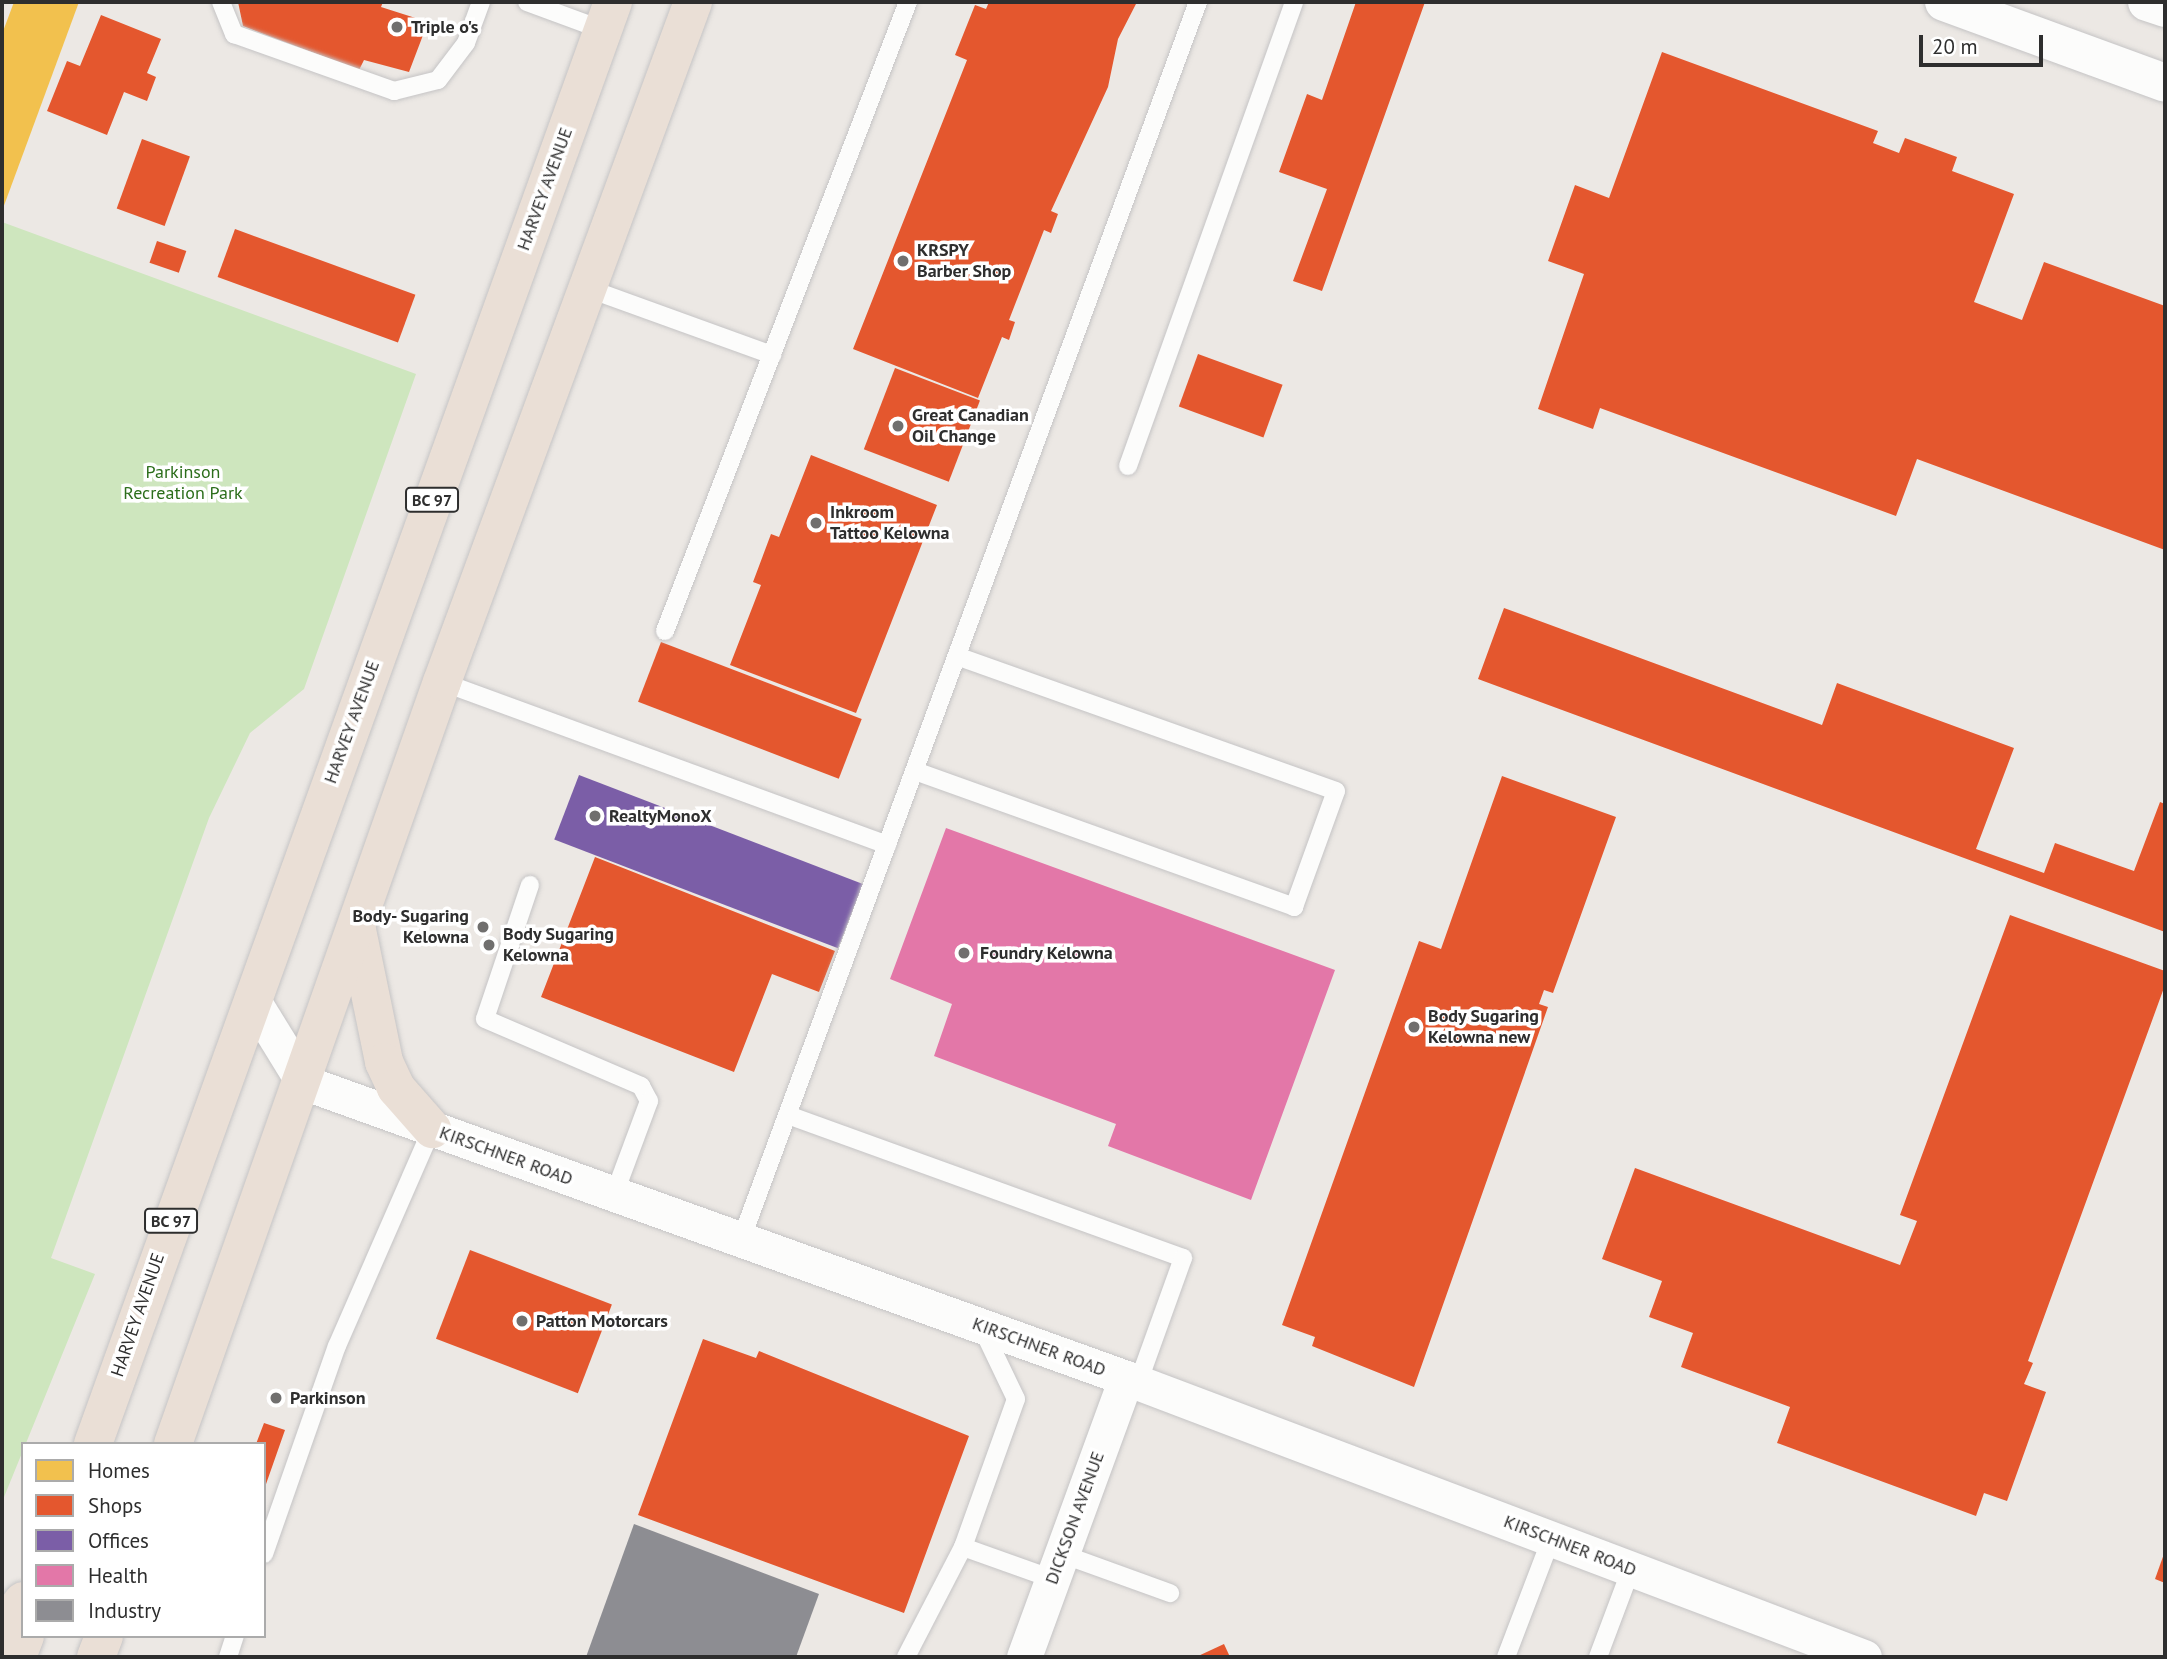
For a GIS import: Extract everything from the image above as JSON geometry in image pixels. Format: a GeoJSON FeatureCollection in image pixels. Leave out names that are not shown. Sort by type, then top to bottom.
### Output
{"type":"FeatureCollection","features":[{"type":"Feature","properties":{"kind":"highway"},"geometry":{"type":"LineString","coordinates":[[174,1442],[357,930],[442,682],[693,2]]}},
{"type":"Feature","properties":{"kind":"highway","name":"HARVEY AVENUE"},"geometry":{"type":"LineString","coordinates":[[94,1442],[608,16]]}},
{"type":"Feature","properties":{"kind":"highway"},"geometry":{"type":"LineString","coordinates":[[357,930],[384,1062],[396,1088],[432,1129]]}},
{"type":"Feature","properties":{"kind":"highway"},"geometry":{"type":"LineString","coordinates":[[2,1628],[21,1604]]}},
{"type":"Feature","properties":{"kind":"highway"},"geometry":{"type":"LineString","coordinates":[[18,1657],[24,1638]]}},
{"type":"Feature","properties":{"kind":"highway"},"geometry":{"type":"LineString","coordinates":[[96,1657],[103,1638]]}},
{"type":"Feature","properties":{"kind":"main road"},"geometry":{"type":"LineString","coordinates":[[1944,2],[2165,83]]}},
{"type":"Feature","properties":{"kind":"main road"},"geometry":{"type":"LineString","coordinates":[[2147,2],[2165,8]]}},
{"type":"Feature","properties":{"kind":"street"},"geometry":{"type":"LineString","coordinates":[[252,999],[303,1082]]}},
{"type":"Feature","properties":{"kind":"street","name":"KIRSCHNER ROAD"},"geometry":{"type":"LineString","coordinates":[[303,1082],[1132,1381],[1864,1657]]}},
{"type":"Feature","properties":{"kind":"street","name":"DICKSON AVENUE"},"geometry":{"type":"LineString","coordinates":[[1024,1657],[1132,1381]]}},
{"type":"Feature","properties":{"kind":"lane"},"geometry":{"type":"LineString","coordinates":[[221,2],[234,34],[394,91],[438,80],[467,43],[481,2]]}},
{"type":"Feature","properties":{"kind":"lane"},"geometry":{"type":"LineString","coordinates":[[527,2],[608,16]]}},
{"type":"Feature","properties":{"kind":"lane"},"geometry":{"type":"LineString","coordinates":[[665,631],[908,2]]}},
{"type":"Feature","properties":{"kind":"lane"},"geometry":{"type":"LineString","coordinates":[[741,1240],[1198,2]]}},
{"type":"Feature","properties":{"kind":"lane"},"geometry":{"type":"LineString","coordinates":[[1128,466],[1294,2]]}},
{"type":"Feature","properties":{"kind":"lane"},"geometry":{"type":"LineString","coordinates":[[587,288],[772,355]]}},
{"type":"Feature","properties":{"kind":"lane"},"geometry":{"type":"LineString","coordinates":[[915,771],[1294,907],[1336,792],[957,656]]}},
{"type":"Feature","properties":{"kind":"lane"},"geometry":{"type":"LineString","coordinates":[[442,682],[887,845]]}},
{"type":"Feature","properties":{"kind":"lane"},"geometry":{"type":"LineString","coordinates":[[530,885],[485,1019],[641,1086],[649,1101],[614,1195]]}},
{"type":"Feature","properties":{"kind":"lane"},"geometry":{"type":"LineString","coordinates":[[788,1115],[1184,1258],[1132,1381]]}},
{"type":"Feature","properties":{"kind":"lane"},"geometry":{"type":"LineString","coordinates":[[266,1548],[337,1346],[432,1129]]}},
{"type":"Feature","properties":{"kind":"lane"},"geometry":{"type":"LineString","coordinates":[[906,1657],[962,1547],[1016,1399],[981,1326]]}},
{"type":"Feature","properties":{"kind":"lane"},"geometry":{"type":"LineString","coordinates":[[1506,1657],[1551,1539]]}},
{"type":"Feature","properties":{"kind":"lane"},"geometry":{"type":"LineString","coordinates":[[962,1547],[1170,1593]]}},
{"type":"Feature","properties":{"kind":"lane"},"geometry":{"type":"LineString","coordinates":[[1598,1657],[1631,1569]]}},
{"type":"Feature","properties":{"kind":"lane"},"geometry":{"type":"LineString","coordinates":[[228,1657],[234,1638]]}},
{"type":"Feature","properties":{"kind":"green space","name":"Parkinson Recreation Park"},"geometry":{"type":"Polygon","coordinates":[[[2,222],[416,374],[304,689],[250,733],[209,818],[51,1258],[95,1274],[26,1442],[21,1442],[21,1455],[2,1502],[2,222]]]}},
{"type":"Feature","properties":{"kind":"building: Homes"},"geometry":{"type":"Polygon","coordinates":[[[14,2],[79,2],[2,211],[2,34],[14,2]]]}},
{"type":"Feature","properties":{"kind":"building: Shops"},"geometry":{"type":"Polygon","coordinates":[[[238,2],[383,2],[381,7],[428,22],[409,72],[364,60],[359,70],[243,26],[238,2]]]}},
{"type":"Feature","properties":{"kind":"building: Shops"},"geometry":{"type":"Polygon","coordinates":[[[989,2],[1137,2],[1118,39],[1108,87],[1051,211],[1058,214],[1051,233],[1044,230],[1009,320],[1015,322],[1009,340],[1002,337],[978,398],[853,349],[967,60],[955,55],[975,5],[986,9],[989,2]]]}},
{"type":"Feature","properties":{"kind":"building: Shops"},"geometry":{"type":"Polygon","coordinates":[[[1356,2],[1425,2],[1322,291],[1293,281],[1327,189],[1279,172],[1307,94],[1322,100],[1356,2]]]}},
{"type":"Feature","properties":{"kind":"building: Shops"},"geometry":{"type":"Polygon","coordinates":[[[101,15],[161,39],[147,73],[156,77],[147,101],[124,92],[107,135],[47,111],[67,61],[80,66],[101,15]]]}},
{"type":"Feature","properties":{"kind":"building: Shops"},"geometry":{"type":"Polygon","coordinates":[[[1662,52],[1878,131],[1873,143],[1899,153],[1905,138],[1957,157],[1952,171],[2014,194],[1974,302],[2022,320],[2044,262],[2165,306],[2165,550],[1917,459],[1896,516],[1600,408],[1593,429],[1538,409],[1584,274],[1548,261],[1575,185],[1609,198],[1662,52]]]}},
{"type":"Feature","properties":{"kind":"building: Shops"},"geometry":{"type":"Polygon","coordinates":[[[142,139],[190,156],[165,226],[117,209],[142,139]]]}},
{"type":"Feature","properties":{"kind":"building: Shops"},"geometry":{"type":"Polygon","coordinates":[[[235,229],[415,295],[398,343],[218,277],[235,229]]]}},
{"type":"Feature","properties":{"kind":"building: Shops"},"geometry":{"type":"Polygon","coordinates":[[[157,241],[186,251],[179,273],[150,263],[157,241]]]}},
{"type":"Feature","properties":{"kind":"building: Shops"},"geometry":{"type":"Polygon","coordinates":[[[1198,354],[1283,385],[1263,437],[1179,407],[1198,354]]]}},
{"type":"Feature","properties":{"kind":"building: Shops"},"geometry":{"type":"Polygon","coordinates":[[[895,368],[980,401],[949,482],[864,449],[895,368]]]}},
{"type":"Feature","properties":{"kind":"building: Shops"},"geometry":{"type":"Polygon","coordinates":[[[811,455],[937,505],[856,713],[730,665],[761,585],[753,582],[771,534],[779,537],[811,455]]]}},
{"type":"Feature","properties":{"kind":"building: Shops"},"geometry":{"type":"Polygon","coordinates":[[[1504,608],[1822,725],[1837,683],[2014,748],[1976,849],[2044,873],[2055,843],[2134,871],[2160,802],[2165,804],[2165,932],[1478,679],[1504,608]]]}},
{"type":"Feature","properties":{"kind":"building: Shops"},"geometry":{"type":"Polygon","coordinates":[[[661,642],[862,719],[839,779],[638,702],[661,642]]]}},
{"type":"Feature","properties":{"kind":"building: Shops"},"geometry":{"type":"Polygon","coordinates":[[[1502,776],[1616,817],[1553,993],[1544,990],[1539,1004],[1548,1007],[1414,1387],[1312,1346],[1315,1337],[1282,1325],[1419,941],[1441,949],[1502,776]]]}},
{"type":"Feature","properties":{"kind":"building: Shops"},"geometry":{"type":"Polygon","coordinates":[[[595,857],[835,951],[819,992],[772,974],[734,1072],[541,997],[595,857]]]}},
{"type":"Feature","properties":{"kind":"building: Shops"},"geometry":{"type":"Polygon","coordinates":[[[2010,915],[2165,971],[2165,985],[2028,1361],[2033,1363],[2024,1384],[2046,1392],[2007,1501],[1984,1493],[1976,1516],[1777,1443],[1790,1407],[1681,1367],[1693,1333],[1649,1317],[1662,1281],[1602,1259],[1635,1168],[1900,1265],[1917,1221],[1900,1215],[2010,915]]]}},
{"type":"Feature","properties":{"kind":"building: Shops","name":"Patton Motorcars"},"geometry":{"type":"Polygon","coordinates":[[[470,1250],[612,1304],[578,1393],[436,1339],[470,1250]]]}},
{"type":"Feature","properties":{"kind":"building: Shops"},"geometry":{"type":"Polygon","coordinates":[[[703,1339],[756,1358],[759,1351],[969,1436],[904,1613],[638,1515],[703,1339]]]}},
{"type":"Feature","properties":{"kind":"building: Shops"},"geometry":{"type":"Polygon","coordinates":[[[264,1423],[285,1430],[266,1484],[266,1442],[257,1442],[264,1423]]]}},
{"type":"Feature","properties":{"kind":"building: Shops"},"geometry":{"type":"Polygon","coordinates":[[[2165,1551],[2165,1583],[2155,1579],[2165,1551]]]}},
{"type":"Feature","properties":{"kind":"building: Shops"},"geometry":{"type":"Polygon","coordinates":[[[1224,1644],[1230,1657],[1196,1657],[1224,1644]]]}},
{"type":"Feature","properties":{"kind":"building: Offices"},"geometry":{"type":"Polygon","coordinates":[[[579,775],[863,884],[838,948],[554,839],[579,775]]]}},
{"type":"Feature","properties":{"kind":"building: Health"},"geometry":{"type":"Polygon","coordinates":[[[946,828],[1335,970],[1251,1200],[1108,1146],[1116,1124],[934,1056],[952,1004],[890,979],[946,828]]]}},
{"type":"Feature","properties":{"kind":"building: Industry"},"geometry":{"type":"Polygon","coordinates":[[[634,1524],[819,1594],[796,1657],[586,1657],[634,1524]]]}},
{"type":"Feature","properties":{"kind":"place","name":"Triple o's"},"geometry":{"type":"Point","coordinates":[397,27]}},
{"type":"Feature","properties":{"kind":"place","name":"KRSPY Barber Shop"},"geometry":{"type":"Point","coordinates":[903,261]}},
{"type":"Feature","properties":{"kind":"place","name":"Great Canadian Oil Change"},"geometry":{"type":"Point","coordinates":[898,426]}},
{"type":"Feature","properties":{"kind":"place","name":"Inkroom Tattoo Kelowna"},"geometry":{"type":"Point","coordinates":[816,523]}},
{"type":"Feature","properties":{"kind":"place","name":"RealtyMonoX"},"geometry":{"type":"Point","coordinates":[595,816]}},
{"type":"Feature","properties":{"kind":"place","name":"Body- Sugaring Kelowna"},"geometry":{"type":"Point","coordinates":[483,927]}},
{"type":"Feature","properties":{"kind":"place","name":"Body Sugaring Kelowna"},"geometry":{"type":"Point","coordinates":[489,945]}},
{"type":"Feature","properties":{"kind":"place","name":"Foundry Kelowna"},"geometry":{"type":"Point","coordinates":[964,953]}},
{"type":"Feature","properties":{"kind":"place","name":"Body Sugaring Kelowna new"},"geometry":{"type":"Point","coordinates":[1414,1027]}},
{"type":"Feature","properties":{"kind":"place","name":"Patton Motorcars"},"geometry":{"type":"Point","coordinates":[522,1321]}},
{"type":"Feature","properties":{"kind":"place","name":"Parkinson"},"geometry":{"type":"Point","coordinates":[276,1398]}}]}
